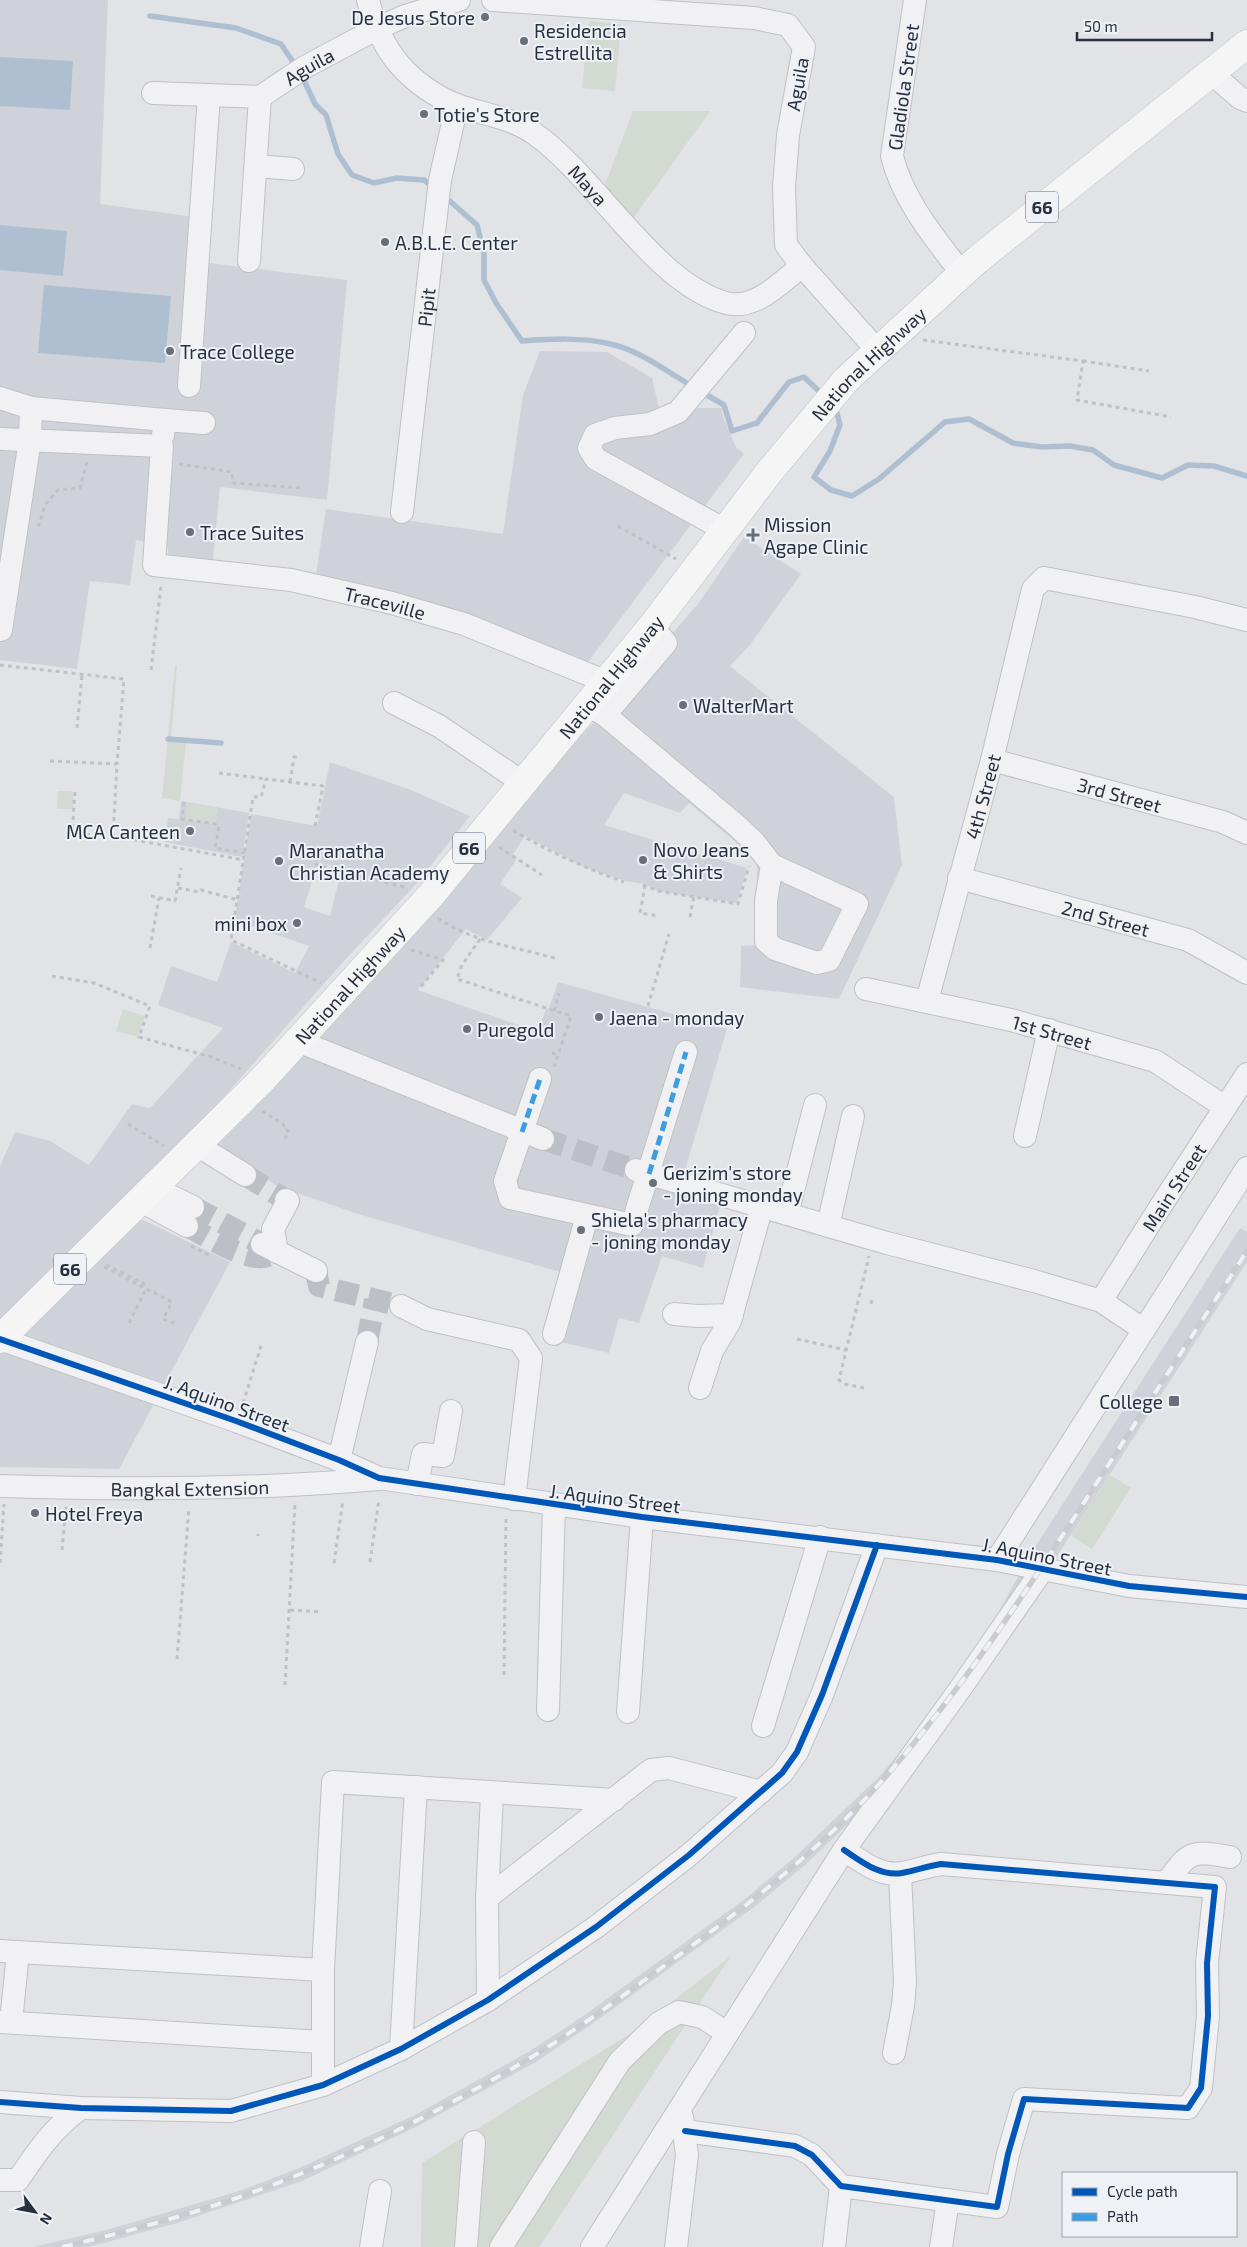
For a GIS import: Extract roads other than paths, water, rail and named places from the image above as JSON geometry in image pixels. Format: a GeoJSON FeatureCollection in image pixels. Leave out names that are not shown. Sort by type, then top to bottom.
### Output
{"type":"FeatureCollection","features":[{"type":"Feature","properties":{"kind":"main road","name":"National Highway"},"geometry":{"type":"LineString","coordinates":[[0,1339],[261,1081],[432,894],[522,782],[596,710],[607,682],[696,570],[770,471],[846,380],[1002,239],[1247,44]]}},
{"type":"Feature","properties":{"kind":"street","name":"Maya"},"geometry":{"type":"LineString","coordinates":[[368,0],[376,29],[399,64],[430,91],[457,105],[508,119],[535,134],[590,185],[655,256],[692,287],[710,297],[729,304],[745,303],[762,297],[802,266]]}},
{"type":"Feature","properties":{"kind":"street","name":"Aguila"},"geometry":{"type":"LineString","coordinates":[[260,97],[300,71],[376,29],[405,16],[459,0]]}},
{"type":"Feature","properties":{"kind":"street","name":"Aguila"},"geometry":{"type":"LineString","coordinates":[[493,0],[754,18],[788,25],[804,46],[788,135],[784,187],[786,244],[802,266],[877,350]]}},
{"type":"Feature","properties":{"kind":"street","name":"Gladiola Street"},"geometry":{"type":"LineString","coordinates":[[914,0],[892,156],[898,178],[915,207],[962,274]]}},
{"type":"Feature","properties":{"kind":"street"},"geometry":{"type":"LineString","coordinates":[[1210,72],[1240,98],[1247,101]]}},
{"type":"Feature","properties":{"kind":"street"},"geometry":{"type":"LineString","coordinates":[[153,93],[260,97],[257,166],[249,261]]}},
{"type":"Feature","properties":{"kind":"street"},"geometry":{"type":"LineString","coordinates":[[189,386],[209,95]]}},
{"type":"Feature","properties":{"kind":"street","name":"Pipit"},"geometry":{"type":"LineString","coordinates":[[402,512],[439,191],[457,105]]}},
{"type":"Feature","properties":{"kind":"street"},"geometry":{"type":"LineString","coordinates":[[257,166],[293,169]]}},
{"type":"Feature","properties":{"kind":"street"},"geometry":{"type":"LineString","coordinates":[[725,530],[596,459],[589,448],[595,435],[615,428],[650,424],[678,412],[744,333]]}},
{"type":"Feature","properties":{"kind":"street"},"geometry":{"type":"LineString","coordinates":[[0,398],[31,408],[204,423]]}},
{"type":"Feature","properties":{"kind":"street"},"geometry":{"type":"LineString","coordinates":[[0,630],[30,440],[31,408]]}},
{"type":"Feature","properties":{"kind":"street"},"geometry":{"type":"LineString","coordinates":[[0,438],[162,446],[165,420]]}},
{"type":"Feature","properties":{"kind":"street","name":"Traceville"},"geometry":{"type":"LineString","coordinates":[[162,446],[158,572],[291,580],[392,603],[464,624],[607,682]]}},
{"type":"Feature","properties":{"kind":"street","name":"4th Street"},"geometry":{"type":"LineString","coordinates":[[927,1001],[992,760],[1032,589],[1044,578],[1178,604],[1247,620]]}},
{"type":"Feature","properties":{"kind":"street"},"geometry":{"type":"LineString","coordinates":[[652,626],[666,643],[596,710],[736,825],[754,842],[772,865],[857,904],[829,960],[817,964],[775,949],[766,941],[766,900],[772,865]]}},
{"type":"Feature","properties":{"kind":"street"},"geometry":{"type":"LineString","coordinates":[[394,703],[439,726],[522,782]]}},
{"type":"Feature","properties":{"kind":"street","name":"3rd Street"},"geometry":{"type":"LineString","coordinates":[[992,760],[1057,775],[1223,822],[1247,833]]}},
{"type":"Feature","properties":{"kind":"street","name":"2nd Street"},"geometry":{"type":"LineString","coordinates":[[959,878],[1188,940],[1247,973]]}},
{"type":"Feature","properties":{"kind":"street","name":"1st Street"},"geometry":{"type":"LineString","coordinates":[[866,989],[927,1001],[1050,1030],[1155,1061],[1225,1107]]}},
{"type":"Feature","properties":{"kind":"street"},"geometry":{"type":"LineString","coordinates":[[1025,1136],[1050,1030]]}},
{"type":"Feature","properties":{"kind":"street"},"geometry":{"type":"LineString","coordinates":[[298,1041],[532,1136]]}},
{"type":"Feature","properties":{"kind":"street"},"geometry":{"type":"LineString","coordinates":[[540,1079],[532,1136],[505,1180],[510,1198],[632,1226],[642,1172],[686,1052]]}},
{"type":"Feature","properties":{"kind":"street","name":"Main Street"},"geometry":{"type":"LineString","coordinates":[[1101,1301],[1247,1074]]}},
{"type":"Feature","properties":{"kind":"street"},"geometry":{"type":"LineString","coordinates":[[788,1214],[815,1105]]}},
{"type":"Feature","properties":{"kind":"street"},"geometry":{"type":"LineString","coordinates":[[828,1226],[852,1116]]}},
{"type":"Feature","properties":{"kind":"street"},"geometry":{"type":"LineString","coordinates":[[190,1152],[245,1175]]}},
{"type":"Feature","properties":{"kind":"street"},"geometry":{"type":"LineString","coordinates":[[997,1560],[1247,1168]]}},
{"type":"Feature","properties":{"kind":"street"},"geometry":{"type":"LineString","coordinates":[[642,1172],[873,1239],[1041,1282],[1101,1301],[1144,1330]]}},
{"type":"Feature","properties":{"kind":"street"},"geometry":{"type":"LineString","coordinates":[[147,1194],[190,1217]]}},
{"type":"Feature","properties":{"kind":"street"},"geometry":{"type":"LineString","coordinates":[[286,1200],[288,1201],[274,1230],[269,1250],[316,1271]]}},
{"type":"Feature","properties":{"kind":"street"},"geometry":{"type":"LineString","coordinates":[[700,1388],[712,1352],[732,1315],[762,1206]]}},
{"type":"Feature","properties":{"kind":"street"},"geometry":{"type":"LineString","coordinates":[[554,1334],[587,1216]]}},
{"type":"Feature","properties":{"kind":"street"},"geometry":{"type":"LineString","coordinates":[[401,1306],[428,1319],[519,1340],[531,1358],[510,1498]]}},
{"type":"Feature","properties":{"kind":"street"},"geometry":{"type":"LineString","coordinates":[[674,1314],[697,1316],[732,1315]]}},
{"type":"Feature","properties":{"kind":"street","name":"J. Aquino Street"},"geometry":{"type":"LineString","coordinates":[[0,1339],[236,1421],[339,1460],[381,1479],[642,1518],[820,1537],[997,1560],[1129,1586],[1247,1597]]}},
{"type":"Feature","properties":{"kind":"street"},"geometry":{"type":"LineString","coordinates":[[339,1460],[367,1342]]}},
{"type":"Feature","properties":{"kind":"street"},"geometry":{"type":"LineString","coordinates":[[417,1484],[424,1454],[443,1456],[452,1411]]}},
{"type":"Feature","properties":{"kind":"street","name":"Bangkal Extension"},"geometry":{"type":"LineString","coordinates":[[3,1486],[68,1489],[190,1487],[381,1479]]}},
{"type":"Feature","properties":{"kind":"street"},"geometry":{"type":"LineString","coordinates":[[548,1710],[554,1505]]}},
{"type":"Feature","properties":{"kind":"street"},"geometry":{"type":"LineString","coordinates":[[628,1712],[642,1518]]}},
{"type":"Feature","properties":{"kind":"street"},"geometry":{"type":"LineString","coordinates":[[763,1726],[820,1537]]}},
{"type":"Feature","properties":{"kind":"street"},"geometry":{"type":"LineString","coordinates":[[0,2102],[81,2108],[231,2111],[323,2085],[401,2049],[488,2000],[596,1927],[689,1855],[782,1773],[797,1752],[822,1695],[877,1545]]}},
{"type":"Feature","properties":{"kind":"street"},"geometry":{"type":"LineString","coordinates":[[592,2247],[844,1850],[960,1689],[1043,1569]]}},
{"type":"Feature","properties":{"kind":"street"},"geometry":{"type":"LineString","coordinates":[[487,1898],[651,1770],[669,1768],[761,1792]]}},
{"type":"Feature","properties":{"kind":"street"},"geometry":{"type":"LineString","coordinates":[[323,2085],[323,1970],[333,1782],[492,1794],[614,1800]]}},
{"type":"Feature","properties":{"kind":"street"},"geometry":{"type":"LineString","coordinates":[[401,2049],[416,1787]]}},
{"type":"Feature","properties":{"kind":"street"},"geometry":{"type":"LineString","coordinates":[[488,2000],[487,1898],[492,1794]]}},
{"type":"Feature","properties":{"kind":"street"},"geometry":{"type":"LineString","coordinates":[[685,2131],[795,2146],[812,2155],[841,2186],[997,2207],[1008,2154],[1024,2099],[1188,2108],[1201,2088],[1208,2016],[1207,1963],[1215,1887],[941,1864],[924,1866],[900,1874],[874,1870],[844,1850]]}},
{"type":"Feature","properties":{"kind":"street"},"geometry":{"type":"LineString","coordinates":[[1166,1883],[1186,1857],[1201,1852],[1230,1857]]}},
{"type":"Feature","properties":{"kind":"street"},"geometry":{"type":"LineString","coordinates":[[894,2054],[903,2006],[905,1982],[900,1874]]}},
{"type":"Feature","properties":{"kind":"street"},"geometry":{"type":"LineString","coordinates":[[322,2042],[6,2022],[9,1952],[323,1970]]}},
{"type":"Feature","properties":{"kind":"street"},"geometry":{"type":"LineString","coordinates":[[501,2247],[620,2061],[659,2023],[679,2012],[702,2017],[727,2033]]}},
{"type":"Feature","properties":{"kind":"street"},"geometry":{"type":"LineString","coordinates":[[0,2180],[18,2180],[42,2144],[61,2122],[81,2108]]}},
{"type":"Feature","properties":{"kind":"street"},"geometry":{"type":"LineString","coordinates":[[676,2247],[687,2155],[685,2131],[680,2108]]}},
{"type":"Feature","properties":{"kind":"street"},"geometry":{"type":"LineString","coordinates":[[466,2247],[474,2142]]}},
{"type":"Feature","properties":{"kind":"street"},"geometry":{"type":"LineString","coordinates":[[834,2247],[841,2186]]}},
{"type":"Feature","properties":{"kind":"street"},"geometry":{"type":"LineString","coordinates":[[371,2247],[380,2191]]}},
{"type":"Feature","properties":{"kind":"street"},"geometry":{"type":"LineString","coordinates":[[941,2247],[948,2200]]}},
{"type":"Feature","properties":{"kind":"water"},"geometry":{"type":"Polygon","coordinates":[[[0,57],[73,61],[70,110],[0,106],[0,57]]]}},
{"type":"Feature","properties":{"kind":"water"},"geometry":{"type":"Polygon","coordinates":[[[0,225],[67,231],[63,276],[0,270],[0,225]]]}},
{"type":"Feature","properties":{"kind":"water"},"geometry":{"type":"Polygon","coordinates":[[[44,285],[171,296],[165,363],[38,353],[44,285]]]}},
{"type":"Feature","properties":{"kind":"waterway"},"geometry":{"type":"LineString","coordinates":[[150,16],[236,28],[281,44],[297,68]]}},
{"type":"Feature","properties":{"kind":"waterway"},"geometry":{"type":"LineString","coordinates":[[302,76],[315,104],[326,115],[338,154],[352,175],[374,183],[397,178],[424,180],[433,187]]}},
{"type":"Feature","properties":{"kind":"waterway"},"geometry":{"type":"LineString","coordinates":[[444,196],[477,225],[484,253],[484,280],[496,303],[522,341],[577,339],[610,344],[643,356],[692,386]]}},
{"type":"Feature","properties":{"kind":"waterway"},"geometry":{"type":"LineString","coordinates":[[700,391],[724,405],[732,431],[757,423],[789,382],[804,377],[823,395]]}},
{"type":"Feature","properties":{"kind":"waterway"},"geometry":{"type":"LineString","coordinates":[[835,406],[840,425],[830,451],[814,477],[831,490],[852,496],[879,479],[945,422],[969,419],[1013,443],[1042,447],[1070,446],[1093,450],[1114,465],[1162,478],[1188,465],[1214,466],[1247,476]]}},
{"type":"Feature","properties":{"kind":"waterway"},"geometry":{"type":"LineString","coordinates":[[168,739],[221,743]]}},
{"type":"Feature","properties":{"kind":"tunnel"},"geometry":{"type":"LineString","coordinates":[[543,1139],[636,1170]]}},
{"type":"Feature","properties":{"kind":"tunnel"},"geometry":{"type":"LineString","coordinates":[[245,1175],[286,1200]]}},
{"type":"Feature","properties":{"kind":"tunnel"},"geometry":{"type":"LineString","coordinates":[[193,1207],[262,1244]]}},
{"type":"Feature","properties":{"kind":"tunnel"},"geometry":{"type":"LineString","coordinates":[[187,1226],[241,1253],[262,1257],[270,1255]]}},
{"type":"Feature","properties":{"kind":"tunnel"},"geometry":{"type":"LineString","coordinates":[[316,1271],[319,1286],[401,1306]]}},
{"type":"Feature","properties":{"kind":"tunnel"},"geometry":{"type":"LineString","coordinates":[[367,1342],[375,1300]]}},
{"type":"Feature","properties":{"kind":"railway"},"geometry":{"type":"LineString","coordinates":[[62,2247],[153,2224],[271,2186],[359,2149],[446,2106],[530,2058],[622,1997],[787,1872],[864,1800],[944,1706],[1046,1561],[1247,1251]]}},
{"type":"Feature","properties":{"kind":"place","name":"De Jesus Store"},"geometry":{"type":"Point","coordinates":[485,17]}},
{"type":"Feature","properties":{"kind":"place","name":"Residencia Estrellita"},"geometry":{"type":"Point","coordinates":[524,41]}},
{"type":"Feature","properties":{"kind":"place","name":"Totie's Store"},"geometry":{"type":"Point","coordinates":[424,114]}},
{"type":"Feature","properties":{"kind":"place","name":"A.B.L.E. Center"},"geometry":{"type":"Point","coordinates":[385,242]}},
{"type":"Feature","properties":{"kind":"place","name":"Trace College"},"geometry":{"type":"Point","coordinates":[170,351]}},
{"type":"Feature","properties":{"kind":"place","name":"Trace Suites"},"geometry":{"type":"Point","coordinates":[190,532]}},
{"type":"Feature","properties":{"kind":"place","name":"Mission Agape Clinic"},"geometry":{"type":"Point","coordinates":[753,535]}},
{"type":"Feature","properties":{"kind":"place","name":"WalterMart"},"geometry":{"type":"Point","coordinates":[683,705]}},
{"type":"Feature","properties":{"kind":"place","name":"MCA Canteen"},"geometry":{"type":"Point","coordinates":[190,831]}},
{"type":"Feature","properties":{"kind":"place","name":"Novo Jeans & Shirts"},"geometry":{"type":"Point","coordinates":[643,860]}},
{"type":"Feature","properties":{"kind":"place","name":"Maranatha Christian Academy"},"geometry":{"type":"Point","coordinates":[279,861]}},
{"type":"Feature","properties":{"kind":"place","name":"mini box"},"geometry":{"type":"Point","coordinates":[297,923]}},
{"type":"Feature","properties":{"kind":"place","name":"Jaena - monday"},"geometry":{"type":"Point","coordinates":[599,1017]}},
{"type":"Feature","properties":{"kind":"place","name":"Puregold"},"geometry":{"type":"Point","coordinates":[467,1029]}},
{"type":"Feature","properties":{"kind":"place","name":"Gerizim's store - joning monday"},"geometry":{"type":"Point","coordinates":[653,1183]}},
{"type":"Feature","properties":{"kind":"place","name":"Shiela's pharmacy - joning monday"},"geometry":{"type":"Point","coordinates":[581,1230]}},
{"type":"Feature","properties":{"kind":"place","name":"College"},"geometry":{"type":"Point","coordinates":[1174,1401]}},
{"type":"Feature","properties":{"kind":"place","name":"Hotel Freya"},"geometry":{"type":"Point","coordinates":[35,1513]}}]}
